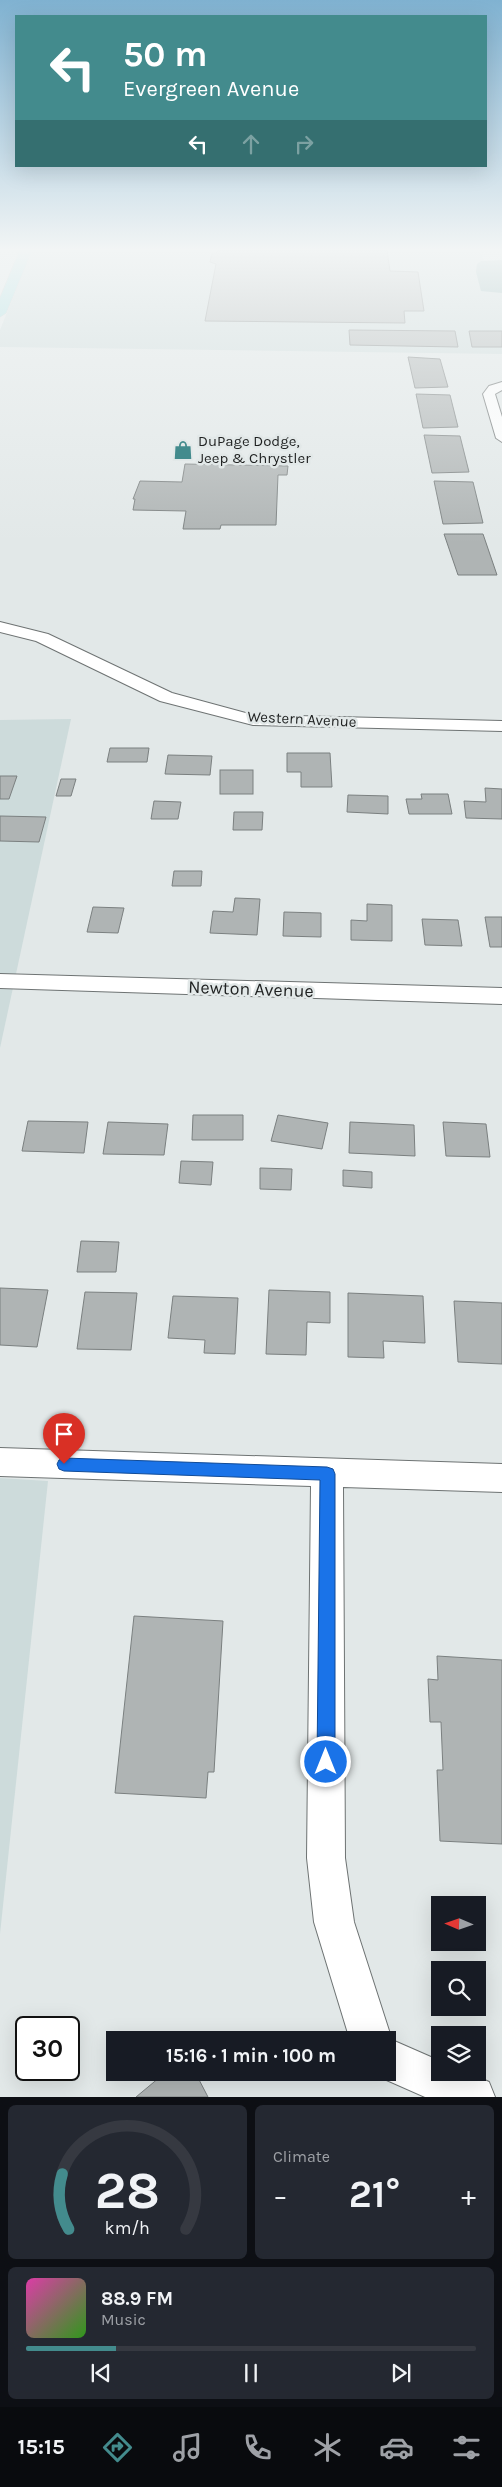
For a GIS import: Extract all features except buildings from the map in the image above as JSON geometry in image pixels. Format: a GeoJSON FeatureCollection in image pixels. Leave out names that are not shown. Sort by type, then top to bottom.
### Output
{"type":"FeatureCollection","features":[{"type":"Feature","properties":{"kind":"street"},"geometry":{"type":"LineString","coordinates":[[502,386],[493,389],[489,394],[502,438]]}},
{"type":"Feature","properties":{"kind":"street","name":"Western Avenue"},"geometry":{"type":"LineString","coordinates":[[0,627],[42,637],[166,696],[253,720],[502,726]]}},
{"type":"Feature","properties":{"kind":"street","name":"Newton Avenue"},"geometry":{"type":"LineString","coordinates":[[0,981],[502,996]]}},
{"type":"Feature","properties":{"kind":"street"},"geometry":{"type":"LineString","coordinates":[[0,1462],[327,1474],[502,1478]]}},
{"type":"Feature","properties":{"kind":"street"},"geometry":{"type":"LineString","coordinates":[[327,1474],[326,1858],[334,1922],[368,2031]]}},
{"type":"Feature","properties":{"kind":"street"},"geometry":{"type":"LineString","coordinates":[[396,2063],[474,2097]]}},
{"type":"Feature","properties":{"kind":"shaded area"},"geometry":{"type":"Polygon","coordinates":[[[62,348],[502,348],[502,354],[62,348]]]}},
{"type":"Feature","properties":{"kind":"shaded area"},"geometry":{"type":"Polygon","coordinates":[[[71,719],[0,1048],[0,720],[71,719]]]}},
{"type":"Feature","properties":{"kind":"shaded area"},"geometry":{"type":"Polygon","coordinates":[[[0,1478],[48,1481],[0,1934],[0,1478]]]}},
{"type":"Feature","properties":{"kind":"place","name":"DuPage Dodge, Jeep & Chrystler"},"geometry":{"type":"Point","coordinates":[183,450]}},
{"type":"Feature","properties":{"kind":"route"},"geometry":{"type":"LineString","coordinates":[[64,1464],[327,1474],[326,1762]]}}]}
